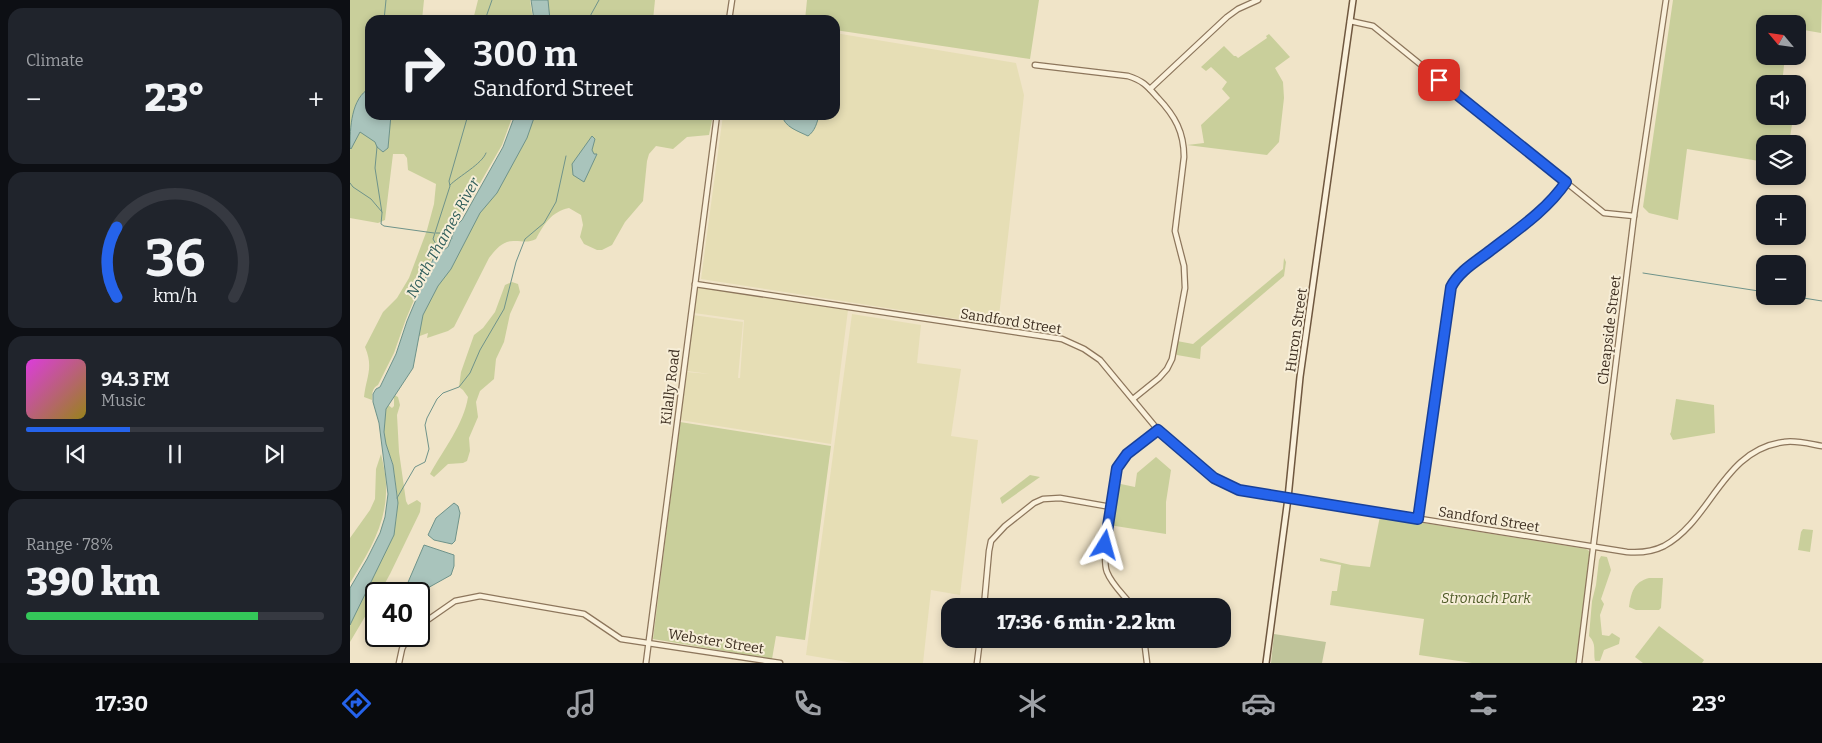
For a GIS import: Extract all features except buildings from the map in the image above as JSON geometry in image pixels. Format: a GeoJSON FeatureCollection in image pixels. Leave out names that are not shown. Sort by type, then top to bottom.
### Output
{"type":"FeatureCollection","features":[{"type":"Feature","properties":{"kind":"main road","name":"Huron Street"},"geometry":{"type":"LineString","coordinates":[[1266,663],[1288,498],[1300,377],[1353,0]]}},
{"type":"Feature","properties":{"kind":"street"},"geometry":{"type":"LineString","coordinates":[[730,15],[732,0]]}},
{"type":"Feature","properties":{"kind":"street"},"geometry":{"type":"LineString","coordinates":[[1150,89],[1227,17],[1238,9],[1258,0]]}},
{"type":"Feature","properties":{"kind":"street","name":"Cheapside Street"},"geometry":{"type":"LineString","coordinates":[[1579,663],[1634,216],[1666,0]]}},
{"type":"Feature","properties":{"kind":"street"},"geometry":{"type":"LineString","coordinates":[[1350,21],[1372,26],[1604,213],[1634,216]]}},
{"type":"Feature","properties":{"kind":"street"},"geometry":{"type":"LineString","coordinates":[[1035,65],[1128,76],[1140,80],[1176,119],[1184,145],[1175,230],[1184,266],[1185,288],[1172,359],[1167,369],[1159,378],[1133,399]]}},
{"type":"Feature","properties":{"kind":"street","name":"Kilally Road"},"geometry":{"type":"LineString","coordinates":[[646,663],[716,120]]}},
{"type":"Feature","properties":{"kind":"street"},"geometry":{"type":"LineString","coordinates":[[1418,519],[1451,287],[1457,278],[1472,265],[1538,213],[1566,182]]}},
{"type":"Feature","properties":{"kind":"street","name":"Sandford Street"},"geometry":{"type":"LineString","coordinates":[[695,284],[1062,339],[1084,349],[1100,360],[1158,430],[1214,478],[1239,490],[1626,552],[1640,553],[1664,546],[1679,536],[1737,465],[1753,452],[1773,444],[1785,442],[1822,446]]}},
{"type":"Feature","properties":{"kind":"street"},"geometry":{"type":"LineString","coordinates":[[1125,598],[1110,580],[1105,568],[1104,556],[1105,538],[1117,468],[1127,454],[1158,430]]}},
{"type":"Feature","properties":{"kind":"street"},"geometry":{"type":"LineString","coordinates":[[985,598],[991,541],[1005,526],[1034,504],[1043,499],[1060,498],[1111,507]]}},
{"type":"Feature","properties":{"kind":"street","name":"Webster Street"},"geometry":{"type":"LineString","coordinates":[[430,618],[455,601],[480,596],[584,614],[621,638],[780,663]]}},
{"type":"Feature","properties":{"kind":"street"},"geometry":{"type":"LineString","coordinates":[[399,663],[403,647]]}},
{"type":"Feature","properties":{"kind":"street"},"geometry":{"type":"LineString","coordinates":[[977,663],[979,648]]}},
{"type":"Feature","properties":{"kind":"street"},"geometry":{"type":"LineString","coordinates":[[1145,648],[1147,663]]}},
{"type":"Feature","properties":{"kind":"shaded area"},"geometry":{"type":"Polygon","coordinates":[[[840,34],[1016,63],[1024,95],[997,322],[990,324],[701,279],[722,120],[840,120],[840,34]]]}},
{"type":"Feature","properties":{"kind":"shaded area"},"geometry":{"type":"Polygon","coordinates":[[[697,287],[848,310],[831,444],[680,420],[686,372],[710,374],[687,371],[693,315],[743,322],[738,378],[740,378],[744,320],[694,313],[697,287]]]}},
{"type":"Feature","properties":{"kind":"shaded area"},"geometry":{"type":"Polygon","coordinates":[[[852,314],[921,325],[917,363],[961,369],[951,436],[978,440],[960,595],[931,590],[923,663],[853,663],[806,655],[852,314]]]}},
{"type":"Feature","properties":{"kind":"green space"},"geometry":{"type":"Polygon","coordinates":[[[350,0],[424,0],[422,15],[365,15],[365,120],[511,120],[502,145],[455,224],[447,245],[433,255],[394,353],[378,385],[373,389],[372,400],[364,397],[369,372],[368,354],[365,347],[383,312],[397,298],[409,278],[427,230],[434,204],[436,184],[408,170],[407,158],[404,154],[393,154],[385,220],[378,223],[350,218],[350,0]]]}},
{"type":"Feature","properties":{"kind":"green space"},"geometry":{"type":"Polygon","coordinates":[[[478,0],[530,0],[532,15],[474,15],[478,0]]]}},
{"type":"Feature","properties":{"kind":"green space"},"geometry":{"type":"Polygon","coordinates":[[[547,0],[655,0],[654,15],[548,15],[547,0]]]}},
{"type":"Feature","properties":{"kind":"green space"},"geometry":{"type":"Polygon","coordinates":[[[807,0],[1039,0],[1030,59],[840,31],[840,15],[806,15],[807,0]]]}},
{"type":"Feature","properties":{"kind":"green space"},"geometry":{"type":"Polygon","coordinates":[[[1673,0],[1822,0],[1821,33],[1806,30],[1806,15],[1756,15],[1756,65],[1784,65],[1783,75],[1756,75],[1756,125],[1792,125],[1790,135],[1756,135],[1756,160],[1687,149],[1678,220],[1649,213],[1643,207],[1673,0]]]}},
{"type":"Feature","properties":{"kind":"green space"},"geometry":{"type":"Polygon","coordinates":[[[1269,34],[1290,57],[1275,68],[1283,82],[1284,98],[1279,142],[1267,155],[1187,145],[1204,143],[1201,125],[1230,98],[1222,89],[1227,82],[1211,67],[1206,71],[1201,67],[1224,46],[1238,58],[1267,38],[1266,36],[1269,34]]]}},
{"type":"Feature","properties":{"kind":"green space"},"geometry":{"type":"Polygon","coordinates":[[[530,120],[712,120],[709,135],[687,137],[673,149],[656,146],[649,154],[643,201],[625,222],[612,245],[602,250],[597,250],[584,244],[580,237],[583,225],[581,215],[569,208],[557,212],[542,228],[536,239],[507,242],[494,251],[454,327],[427,338],[428,333],[417,337],[422,313],[530,120]]]}},
{"type":"Feature","properties":{"kind":"green space"},"geometry":{"type":"Polygon","coordinates":[[[1284,258],[1286,262],[1284,276],[1201,347],[1200,359],[1175,353],[1177,341],[1193,344],[1283,269],[1284,258]]]}},
{"type":"Feature","properties":{"kind":"green space"},"geometry":{"type":"Polygon","coordinates":[[[512,282],[518,284],[520,292],[510,314],[504,342],[496,359],[494,379],[480,391],[476,402],[478,417],[469,438],[470,451],[467,461],[448,464],[434,477],[430,474],[458,427],[466,407],[468,397],[459,387],[461,372],[474,335],[483,328],[495,312],[505,285],[512,282]]]}},
{"type":"Feature","properties":{"kind":"green space"},"geometry":{"type":"Polygon","coordinates":[[[394,395],[398,397],[400,405],[397,415],[399,452],[406,501],[408,505],[417,500],[421,503],[420,512],[386,582],[368,582],[396,521],[398,501],[393,464],[385,442],[384,431],[386,407],[388,405],[392,408],[394,406],[394,395]]]}},
{"type":"Feature","properties":{"kind":"green space"},"geometry":{"type":"Polygon","coordinates":[[[1676,399],[1714,405],[1715,433],[1673,440],[1670,434],[1676,399]]]}},
{"type":"Feature","properties":{"kind":"green space"},"geometry":{"type":"Polygon","coordinates":[[[680,422],[831,446],[805,640],[776,636],[772,659],[653,639],[680,422]]]}},
{"type":"Feature","properties":{"kind":"green space"},"geometry":{"type":"Polygon","coordinates":[[[381,454],[385,474],[385,505],[379,529],[363,562],[350,583],[350,538],[370,510],[375,499],[376,469],[381,454]]]}},
{"type":"Feature","properties":{"kind":"green space"},"geometry":{"type":"Polygon","coordinates":[[[1156,457],[1171,470],[1166,502],[1166,534],[1109,525],[1116,483],[1135,487],[1137,473],[1156,457]]]}},
{"type":"Feature","properties":{"kind":"green space"},"geometry":{"type":"Polygon","coordinates":[[[1030,475],[1040,477],[1002,504],[1000,498],[1030,475]]]}},
{"type":"Feature","properties":{"kind":"green space","name":"Stronach Park"},"geometry":{"type":"Polygon","coordinates":[[[1380,516],[1589,551],[1576,663],[1472,663],[1419,655],[1424,619],[1330,605],[1332,591],[1337,591],[1341,565],[1320,561],[1320,558],[1370,567],[1380,516]]]}},
{"type":"Feature","properties":{"kind":"green space"},"geometry":{"type":"Polygon","coordinates":[[[1803,529],[1813,530],[1810,552],[1798,550],[1803,529]]]}},
{"type":"Feature","properties":{"kind":"green space"},"geometry":{"type":"Polygon","coordinates":[[[1601,556],[1607,557],[1611,570],[1601,599],[1604,604],[1600,615],[1602,635],[1609,636],[1612,633],[1620,638],[1619,644],[1604,650],[1600,661],[1595,661],[1594,645],[1589,636],[1592,601],[1601,556]]]}},
{"type":"Feature","properties":{"kind":"green space"},"geometry":{"type":"Polygon","coordinates":[[[1649,578],[1663,578],[1661,608],[1659,610],[1636,610],[1629,607],[1634,588],[1640,582],[1649,578]]]}},
{"type":"Feature","properties":{"kind":"green space"},"geometry":{"type":"Polygon","coordinates":[[[365,590],[365,617],[350,642],[350,623],[365,590]]]}},
{"type":"Feature","properties":{"kind":"green space"},"geometry":{"type":"Polygon","coordinates":[[[1659,626],[1704,660],[1702,663],[1643,663],[1635,657],[1659,626]]]}},
{"type":"Feature","properties":{"kind":"green space"},"geometry":{"type":"Polygon","coordinates":[[[1274,634],[1326,642],[1322,663],[1271,663],[1274,634]]]}},
{"type":"Feature","properties":{"kind":"water"},"geometry":{"type":"Polygon","coordinates":[[[531,0],[548,0],[550,15],[533,15],[531,0]]]}},
{"type":"Feature","properties":{"kind":"water"},"geometry":{"type":"Polygon","coordinates":[[[364,93],[365,120],[391,120],[388,148],[383,152],[377,147],[375,142],[360,132],[350,148],[351,123],[355,106],[364,93]]]}},
{"type":"Feature","properties":{"kind":"water","name":"North Thames River"},"geometry":{"type":"Polygon","coordinates":[[[513,120],[533,120],[527,138],[497,193],[480,213],[451,269],[438,286],[423,315],[413,368],[386,409],[384,432],[393,465],[398,503],[394,535],[371,582],[365,582],[365,594],[350,625],[350,588],[380,533],[385,517],[388,494],[379,423],[373,402],[373,394],[380,387],[396,354],[407,321],[434,257],[448,247],[456,226],[462,220],[503,147],[513,120]]]}},
{"type":"Feature","properties":{"kind":"water"},"geometry":{"type":"Polygon","coordinates":[[[784,120],[817,120],[814,129],[808,136],[788,126],[784,120]]]}},
{"type":"Feature","properties":{"kind":"water"},"geometry":{"type":"Polygon","coordinates":[[[592,136],[595,139],[592,150],[594,154],[597,154],[584,182],[573,175],[572,164],[592,136]]]}},
{"type":"Feature","properties":{"kind":"water"},"geometry":{"type":"Polygon","coordinates":[[[454,503],[458,506],[460,513],[455,541],[452,544],[434,540],[428,535],[436,518],[454,503]]]}},
{"type":"Feature","properties":{"kind":"water"},"geometry":{"type":"Polygon","coordinates":[[[424,545],[454,555],[454,566],[451,575],[430,587],[430,582],[408,582],[424,545]]]}},
{"type":"Feature","properties":{"kind":"waterway"},"geometry":{"type":"LineString","coordinates":[[384,15],[386,0]]}},
{"type":"Feature","properties":{"kind":"waterway"},"geometry":{"type":"LineString","coordinates":[[487,15],[492,0]]}},
{"type":"Feature","properties":{"kind":"waterway"},"geometry":{"type":"LineString","coordinates":[[591,15],[599,0]]}},
{"type":"Feature","properties":{"kind":"waterway"},"geometry":{"type":"LineString","coordinates":[[440,251],[433,239],[450,186],[449,181],[467,120]]}},
{"type":"Feature","properties":{"kind":"waterway"},"geometry":{"type":"LineString","coordinates":[[377,147],[375,168],[382,213],[381,224],[434,233]]}},
{"type":"Feature","properties":{"kind":"waterway"},"geometry":{"type":"LineString","coordinates":[[450,185],[475,166],[486,153]]}},
{"type":"Feature","properties":{"kind":"waterway"},"geometry":{"type":"LineString","coordinates":[[397,498],[415,467],[425,462],[429,449],[425,425],[437,399],[443,393],[459,387],[470,373],[480,350],[504,309],[516,262],[525,239],[544,223],[556,202],[566,156]]}},
{"type":"Feature","properties":{"kind":"waterway"},"geometry":{"type":"LineString","coordinates":[[350,183],[371,199],[382,212]]}},
{"type":"Feature","properties":{"kind":"waterway"},"geometry":{"type":"LineString","coordinates":[[436,233],[443,233],[452,238]]}},
{"type":"Feature","properties":{"kind":"waterway"},"geometry":{"type":"LineString","coordinates":[[1643,273],[1756,291]]}},
{"type":"Feature","properties":{"kind":"waterway"},"geometry":{"type":"LineString","coordinates":[[1806,298],[1822,301]]}},
{"type":"Feature","properties":{"kind":"route"},"geometry":{"type":"LineString","coordinates":[[1105,545],[1117,468],[1127,454],[1158,430],[1214,478],[1239,490],[1418,519],[1451,287],[1457,278],[1472,265],[1538,213],[1566,182],[1439,80]]}}]}
